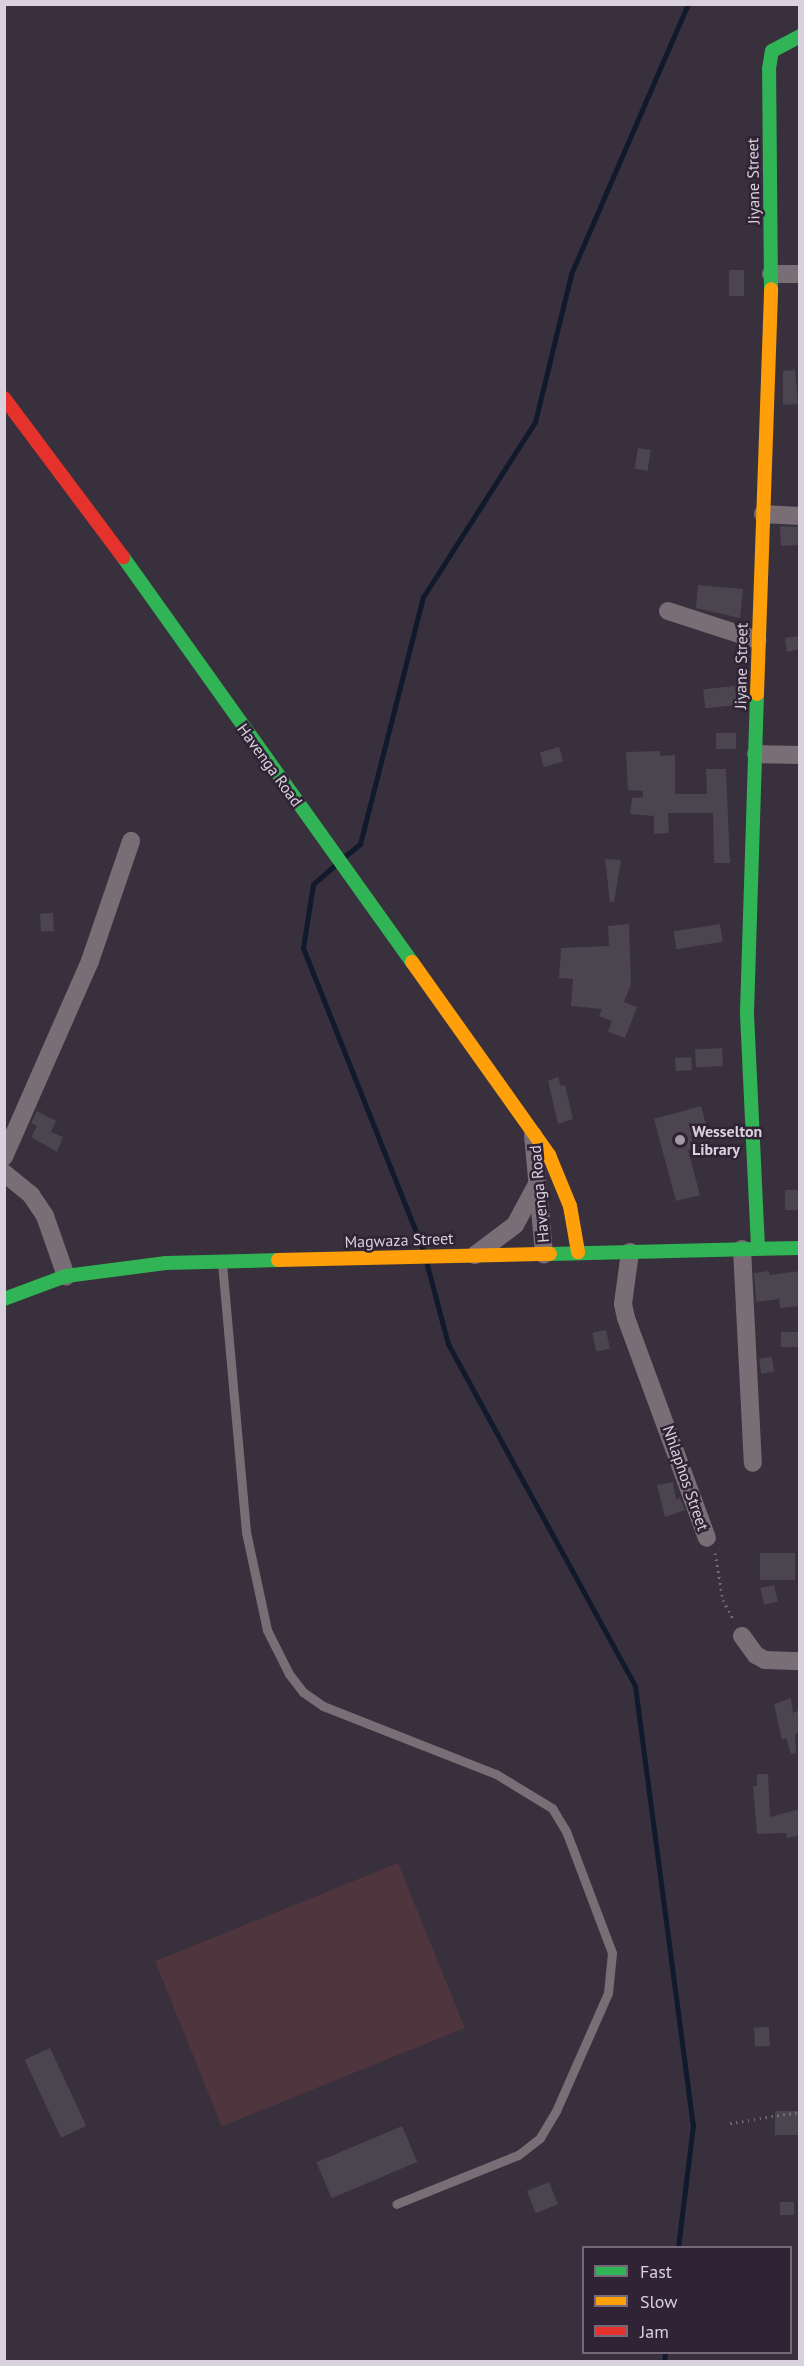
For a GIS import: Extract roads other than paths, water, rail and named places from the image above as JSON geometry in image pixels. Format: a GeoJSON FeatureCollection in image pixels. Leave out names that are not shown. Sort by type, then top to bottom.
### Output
{"type":"FeatureCollection","features":[{"type":"Feature","properties":{"kind":"street","name":"Jiyane Street"},"geometry":{"type":"LineString","coordinates":[[750,1248],[747,1014],[756,754],[757,640],[771,274],[768,85],[772,51],[800,36]]}},
{"type":"Feature","properties":{"kind":"street"},"geometry":{"type":"LineString","coordinates":[[771,274],[800,274]]}},
{"type":"Feature","properties":{"kind":"street","name":"Havenga Road"},"geometry":{"type":"LineString","coordinates":[[4,398],[54,460],[533,1135],[561,1179],[578,1252]]}},
{"type":"Feature","properties":{"kind":"street"},"geometry":{"type":"LineString","coordinates":[[763,514],[800,516]]}},
{"type":"Feature","properties":{"kind":"street"},"geometry":{"type":"LineString","coordinates":[[668,611],[757,640]]}},
{"type":"Feature","properties":{"kind":"street"},"geometry":{"type":"LineString","coordinates":[[756,754],[800,755]]}},
{"type":"Feature","properties":{"kind":"street"},"geometry":{"type":"LineString","coordinates":[[4,1156],[90,961],[131,841]]}},
{"type":"Feature","properties":{"kind":"street","name":"Havenga Road"},"geometry":{"type":"LineString","coordinates":[[533,1135],[544,1254]]}},
{"type":"Feature","properties":{"kind":"street"},"geometry":{"type":"LineString","coordinates":[[4,1173],[31,1195],[45,1216],[66,1276]]}},
{"type":"Feature","properties":{"kind":"street"},"geometry":{"type":"LineString","coordinates":[[476,1255],[515,1225],[528,1205],[538,1180]]}},
{"type":"Feature","properties":{"kind":"street"},"geometry":{"type":"LineString","coordinates":[[750,1248],[753,1463]]}},
{"type":"Feature","properties":{"kind":"street","name":"Magwaza Street"},"geometry":{"type":"LineString","coordinates":[[4,1299],[66,1276],[166,1263],[800,1248]]}},
{"type":"Feature","properties":{"kind":"street","name":"Nhlaphos Street"},"geometry":{"type":"LineString","coordinates":[[630,1251],[623,1304],[626,1318],[707,1538]]}},
{"type":"Feature","properties":{"kind":"street"},"geometry":{"type":"LineString","coordinates":[[742,1636],[765,1660],[800,1661]]}},
{"type":"Feature","properties":{"kind":"lane"},"geometry":{"type":"LineString","coordinates":[[222,1262],[246,1532],[260,1605],[285,1667],[303,1692],[323,1706],[496,1774],[552,1808],[566,1831],[612,1953],[609,1993],[556,2111],[540,2138],[518,2155],[396,2204]]}},
{"type":"Feature","properties":{"kind":"waterway"},"geometry":{"type":"LineString","coordinates":[[344,857],[360,844],[423,597],[535,422],[571,274],[688,4]]}},
{"type":"Feature","properties":{"kind":"waterway"},"geometry":{"type":"LineString","coordinates":[[335,865],[313,884],[303,948],[423,1250]]}},
{"type":"Feature","properties":{"kind":"waterway"},"geometry":{"type":"LineString","coordinates":[[427,1265],[448,1344],[635,1686],[693,2125],[678,2246]]}},
{"type":"Feature","properties":{"kind":"waterway"},"geometry":{"type":"LineString","coordinates":[[664,2362],[665,2354]]}},
{"type":"Feature","properties":{"kind":"place","name":"Wesselton Library"},"geometry":{"type":"Point","coordinates":[680,1140]}}]}
